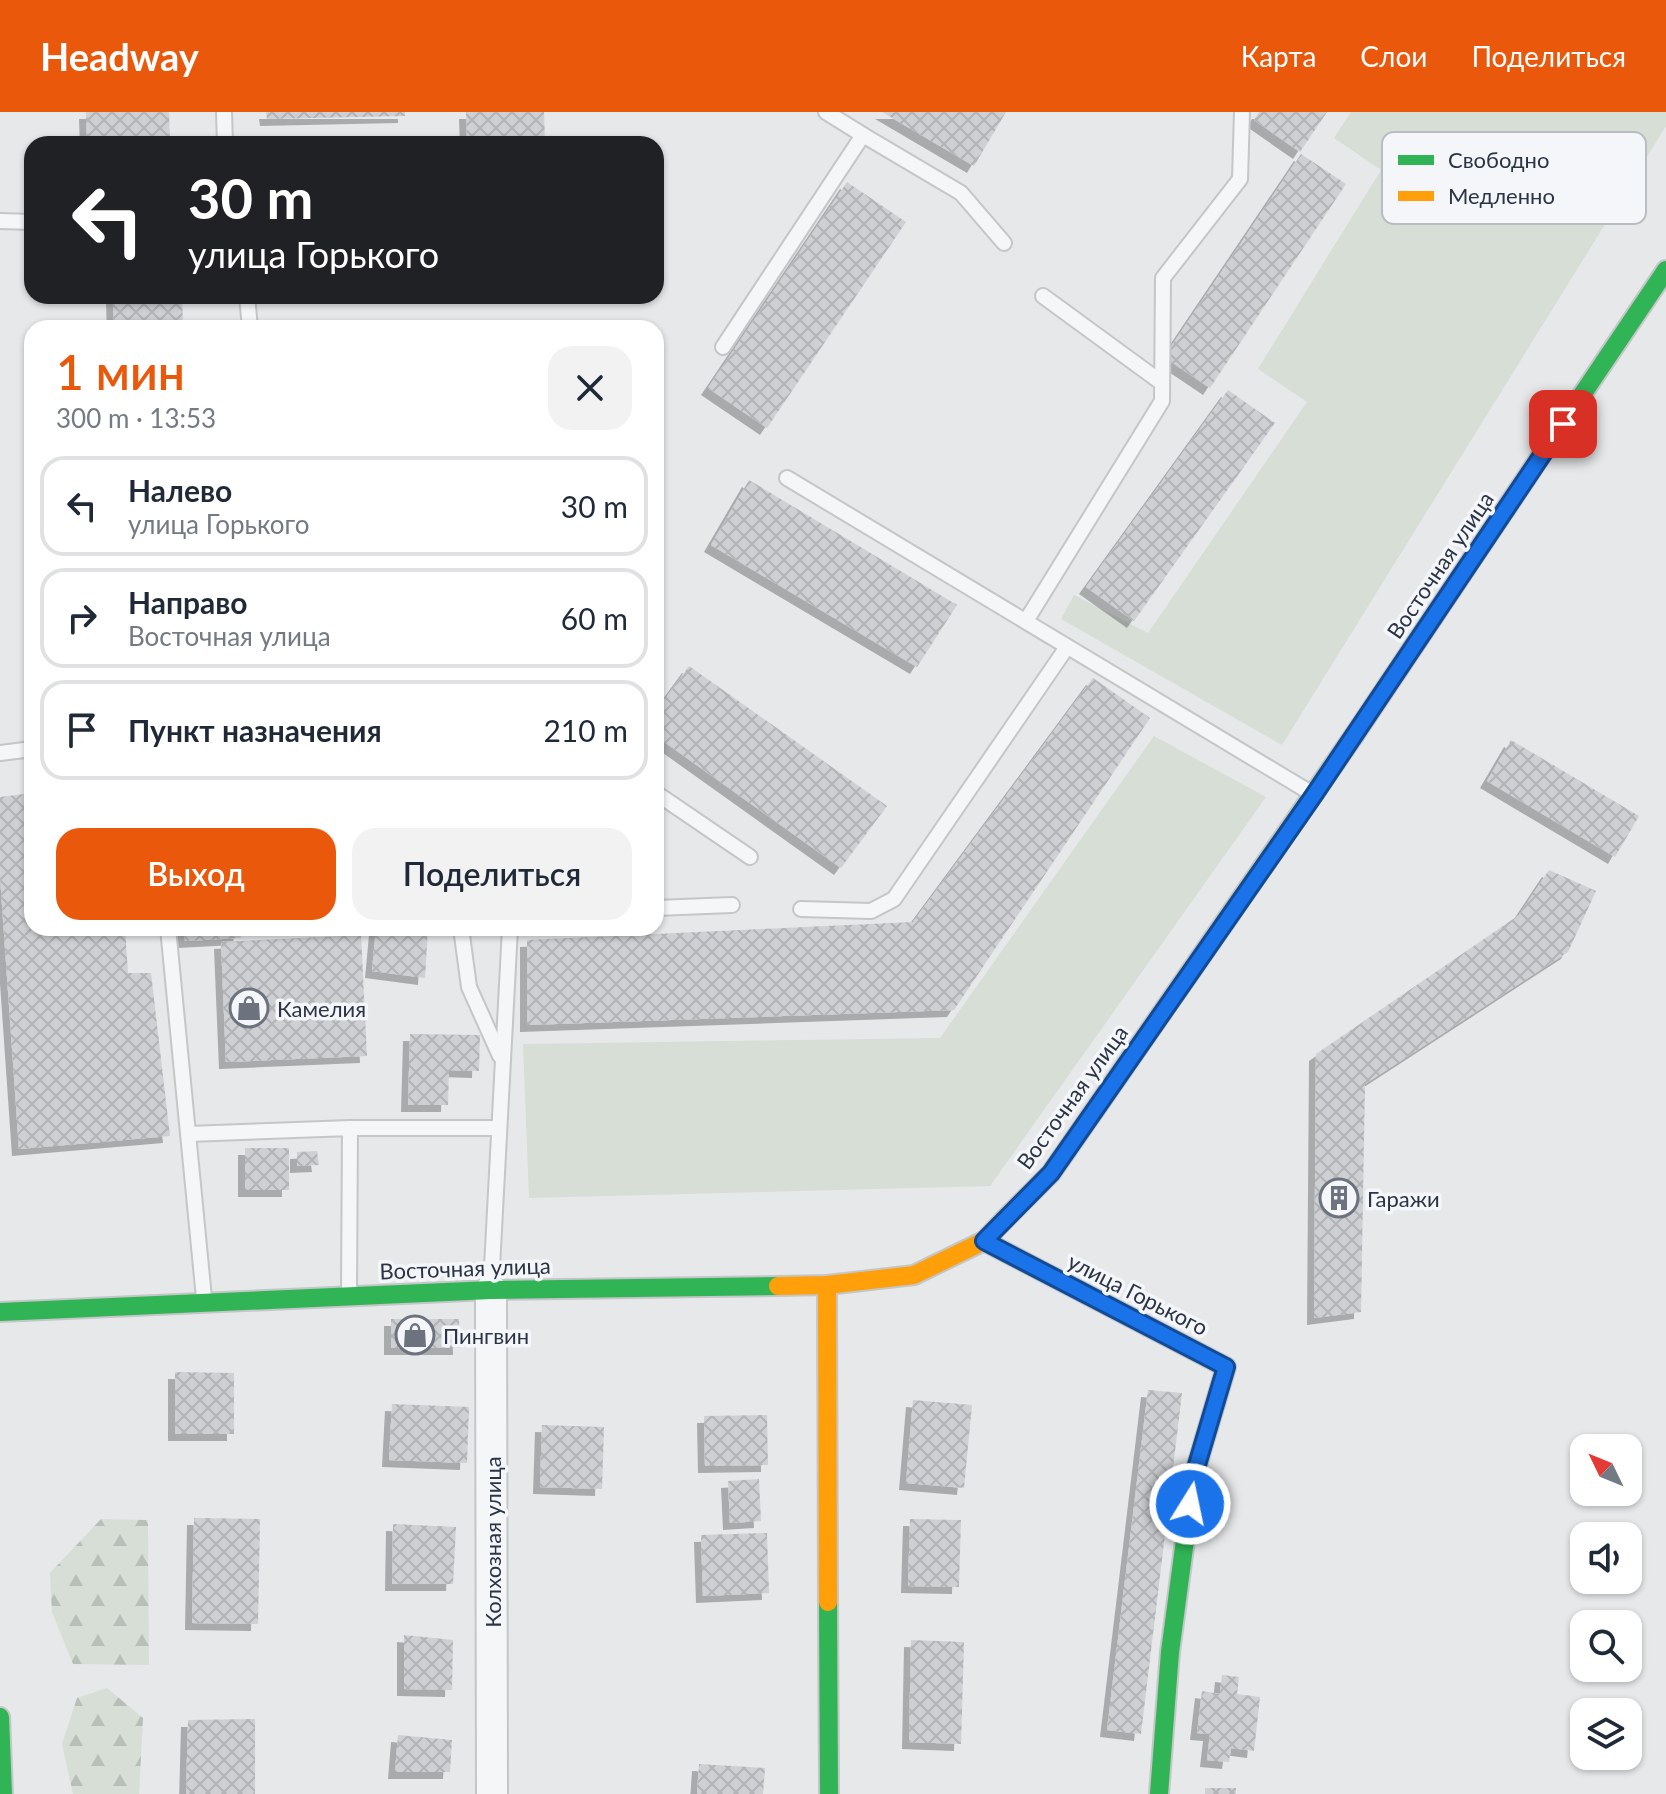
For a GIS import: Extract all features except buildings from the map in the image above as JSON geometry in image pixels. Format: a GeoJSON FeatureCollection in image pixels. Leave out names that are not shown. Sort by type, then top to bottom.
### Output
{"type":"FeatureCollection","features":[{"type":"Feature","properties":{"kind":"main road","name":"Восточная улица"},"geometry":{"type":"LineString","coordinates":[[0,1312],[491,1290],[827,1285],[914,1275],[984,1241],[1051,1173],[1314,795],[1666,270]]}},
{"type":"Feature","properties":{"kind":"main road","name":"улица Горького"},"geometry":{"type":"LineString","coordinates":[[984,1241],[1226,1367],[1194,1475],[1170,1652],[1159,1794]]}},
{"type":"Feature","properties":{"kind":"main road"},"geometry":{"type":"LineString","coordinates":[[827,1285],[829,1794]]}},
{"type":"Feature","properties":{"kind":"main road"},"geometry":{"type":"LineString","coordinates":[[0,1717],[3,1794]]}},
{"type":"Feature","properties":{"kind":"street","name":"Колхозная улица"},"geometry":{"type":"LineString","coordinates":[[491,1290],[492,1794]]}},
{"type":"Feature","properties":{"kind":"lane"},"geometry":{"type":"LineString","coordinates":[[224,112],[225,136]]}},
{"type":"Feature","properties":{"kind":"lane"},"geometry":{"type":"LineString","coordinates":[[826,112],[961,193],[1004,243]]}},
{"type":"Feature","properties":{"kind":"lane"},"geometry":{"type":"LineString","coordinates":[[1026,621],[1162,401],[1163,278],[1240,179],[1242,112]]}},
{"type":"Feature","properties":{"kind":"lane"},"geometry":{"type":"LineString","coordinates":[[723,347],[863,135]]}},
{"type":"Feature","properties":{"kind":"lane"},"geometry":{"type":"LineString","coordinates":[[0,221],[24,222]]}},
{"type":"Feature","properties":{"kind":"lane"},"geometry":{"type":"LineString","coordinates":[[1043,296],[1162,383]]}},
{"type":"Feature","properties":{"kind":"lane"},"geometry":{"type":"LineString","coordinates":[[787,478],[1314,795]]}},
{"type":"Feature","properties":{"kind":"lane"},"geometry":{"type":"LineString","coordinates":[[801,909],[871,911],[894,899],[1067,647]]}},
{"type":"Feature","properties":{"kind":"lane"},"geometry":{"type":"LineString","coordinates":[[0,753],[24,750]]}},
{"type":"Feature","properties":{"kind":"lane"},"geometry":{"type":"LineString","coordinates":[[664,798],[750,857]]}},
{"type":"Feature","properties":{"kind":"lane"},"geometry":{"type":"LineString","coordinates":[[664,908],[732,905]]}},
{"type":"Feature","properties":{"kind":"lane"},"geometry":{"type":"LineString","coordinates":[[169,936],[205,1303]]}},
{"type":"Feature","properties":{"kind":"lane"},"geometry":{"type":"LineString","coordinates":[[462,936],[469,987],[503,1061]]}},
{"type":"Feature","properties":{"kind":"lane"},"geometry":{"type":"LineString","coordinates":[[491,1290],[510,936]]}},
{"type":"Feature","properties":{"kind":"lane"},"geometry":{"type":"LineString","coordinates":[[188,1134],[350,1128],[499,1128]]}},
{"type":"Feature","properties":{"kind":"lane"},"geometry":{"type":"LineString","coordinates":[[349,1296],[350,1128]]}},
{"type":"Feature","properties":{"kind":"green space"},"geometry":{"type":"Polygon","coordinates":[[[1351,112],[1666,112],[1666,126],[1646,158],[1646,132],[1382,132],[1382,224],[1605,224],[1282,745],[1061,619],[1074,595],[1148,633],[1307,402],[1258,369],[1381,170],[1334,138],[1351,112]]]}},
{"type":"Feature","properties":{"kind":"green space"},"geometry":{"type":"Polygon","coordinates":[[[1154,736],[1266,797],[990,1186],[529,1198],[523,1044],[940,1038],[1154,736]]]}},
{"type":"Feature","properties":{"kind":"green space"},"geometry":{"type":"Polygon","coordinates":[[[101,1519],[148,1520],[149,1665],[73,1664],[52,1612],[50,1573],[101,1519]]]}},
{"type":"Feature","properties":{"kind":"green space"},"geometry":{"type":"Polygon","coordinates":[[[107,1688],[143,1718],[139,1794],[73,1794],[62,1744],[77,1698],[107,1688]]]}},
{"type":"Feature","properties":{"kind":"traffic: fast"},"geometry":{"type":"LineString","coordinates":[[1553,438],[1666,270]]}},
{"type":"Feature","properties":{"kind":"traffic: fast"},"geometry":{"type":"LineString","coordinates":[[1005,1219],[1051,1173],[1355,734]]}},
{"type":"Feature","properties":{"kind":"traffic: fast"},"geometry":{"type":"LineString","coordinates":[[0,1312],[491,1290],[778,1286]]}},
{"type":"Feature","properties":{"kind":"traffic: fast"},"geometry":{"type":"LineString","coordinates":[[1159,1794],[1170,1652],[1187,1525]]}},
{"type":"Feature","properties":{"kind":"traffic: fast"},"geometry":{"type":"LineString","coordinates":[[828,1602],[829,1794]]}},
{"type":"Feature","properties":{"kind":"traffic: fast"},"geometry":{"type":"LineString","coordinates":[[0,1717],[3,1794]]}},
{"type":"Feature","properties":{"kind":"traffic: slow"},"geometry":{"type":"LineString","coordinates":[[1355,734],[1553,438]]}},
{"type":"Feature","properties":{"kind":"traffic: slow"},"geometry":{"type":"LineString","coordinates":[[778,1286],[827,1285],[914,1275],[984,1241],[1005,1219]]}},
{"type":"Feature","properties":{"kind":"traffic: slow"},"geometry":{"type":"LineString","coordinates":[[984,1241],[1226,1367],[1194,1475],[1187,1525]]}},
{"type":"Feature","properties":{"kind":"traffic: slow"},"geometry":{"type":"LineString","coordinates":[[827,1285],[828,1602]]}},
{"type":"Feature","properties":{"kind":"place","name":"Камелия"},"geometry":{"type":"Point","coordinates":[249,1008]}},
{"type":"Feature","properties":{"kind":"place","name":"Гаражи"},"geometry":{"type":"Point","coordinates":[1339,1198]}},
{"type":"Feature","properties":{"kind":"place","name":"Пингвин"},"geometry":{"type":"Point","coordinates":[415,1335]}},
{"type":"Feature","properties":{"kind":"route"},"geometry":{"type":"LineString","coordinates":[[1190,1504],[1194,1475],[1226,1367],[984,1241],[1051,1173],[1314,795],[1563,424]]}}]}
